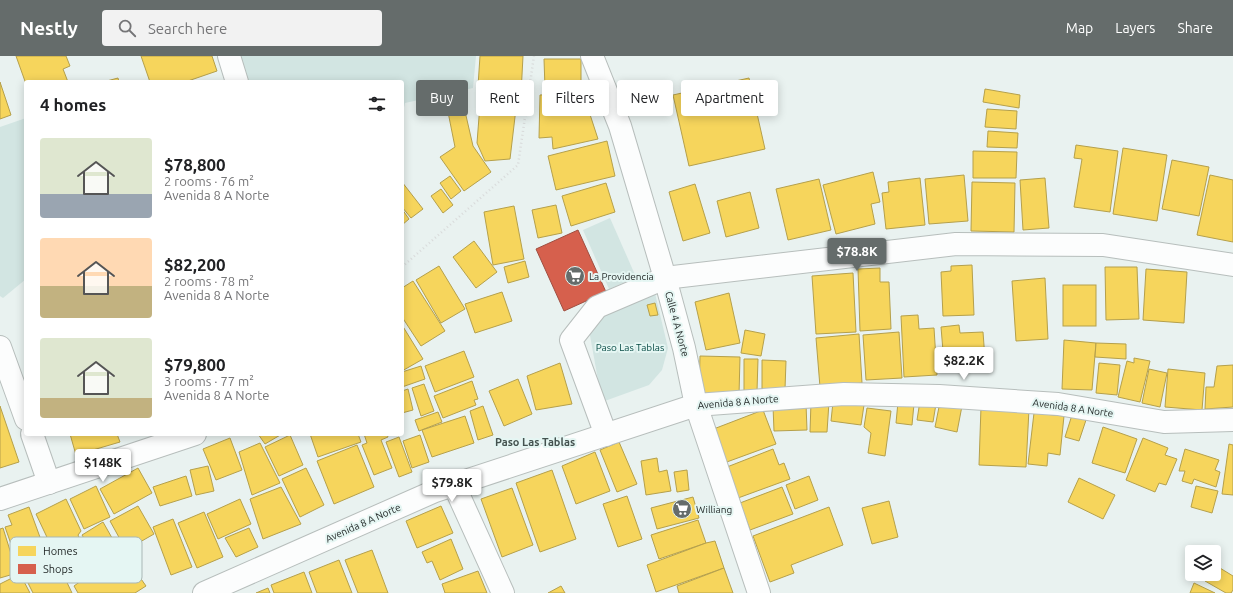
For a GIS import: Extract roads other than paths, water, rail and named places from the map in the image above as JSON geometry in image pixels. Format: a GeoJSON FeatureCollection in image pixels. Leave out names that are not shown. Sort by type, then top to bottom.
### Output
{"type":"FeatureCollection","features":[{"type":"Feature","properties":{"kind":"street"},"geometry":{"type":"LineString","coordinates":[[229,56],[236,80]]}},
{"type":"Feature","properties":{"kind":"street","name":"Calle 4 A Norte"},"geometry":{"type":"LineString","coordinates":[[592,56],[620,126],[665,278],[684,348],[696,405],[759,593]]}},
{"type":"Feature","properties":{"kind":"street"},"geometry":{"type":"LineString","coordinates":[[606,435],[571,340],[597,307],[665,278],[956,244],[1103,245],[1233,265]]}},
{"type":"Feature","properties":{"kind":"street"},"geometry":{"type":"LineString","coordinates":[[0,347],[24,413]]}},
{"type":"Feature","properties":{"kind":"street","name":"Avenida 8 A Norte"},"geometry":{"type":"LineString","coordinates":[[204,593],[435,491],[696,405],[844,394],[939,396],[1058,404],[1164,422],[1233,420]]}},
{"type":"Feature","properties":{"kind":"street"},"geometry":{"type":"LineString","coordinates":[[33,436],[49,483]]}},
{"type":"Feature","properties":{"kind":"street"},"geometry":{"type":"LineString","coordinates":[[0,499],[189,436]]}},
{"type":"Feature","properties":{"kind":"street"},"geometry":{"type":"LineString","coordinates":[[454,485],[503,593]]}},
{"type":"Feature","properties":{"kind":"place","name":"La Providencia"},"geometry":{"type":"Point","coordinates":[575,276]}},
{"type":"Feature","properties":{"kind":"place","name":"Williang"},"geometry":{"type":"Point","coordinates":[682,509]}},
{"type":"Feature","properties":{"kind":"district","name":"Paso Las Tablas"},"geometry":{"type":"Point","coordinates":[535,442]}}]}
